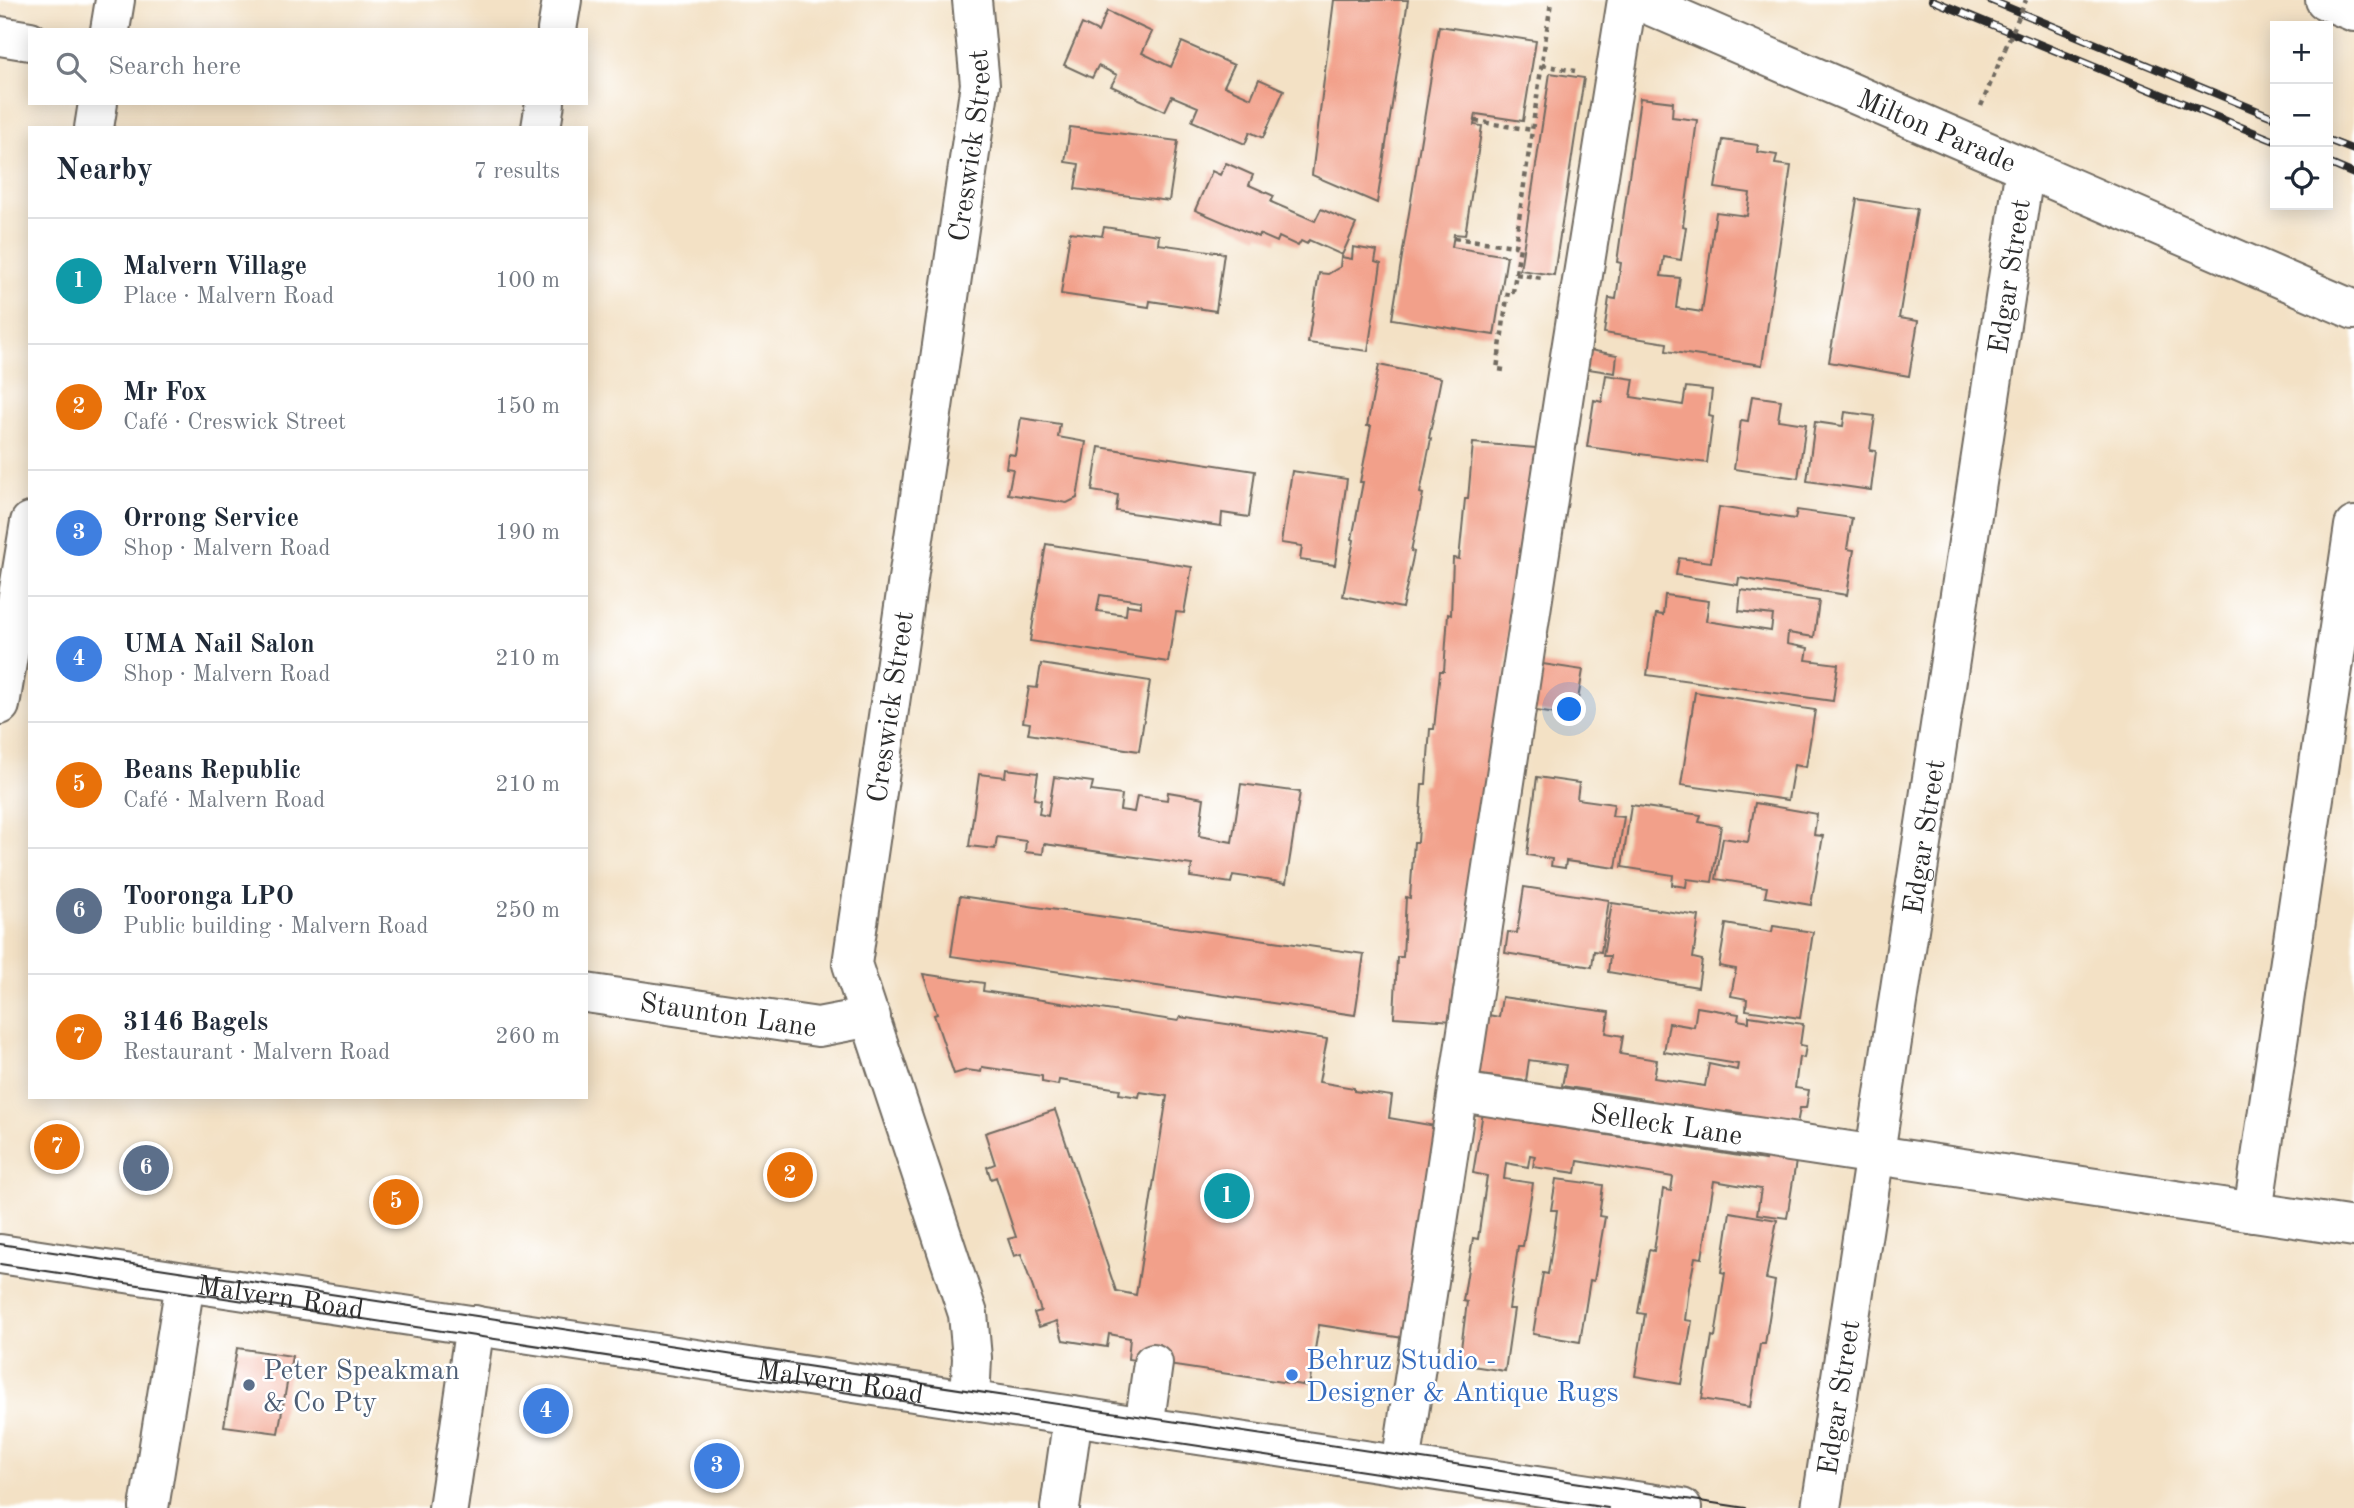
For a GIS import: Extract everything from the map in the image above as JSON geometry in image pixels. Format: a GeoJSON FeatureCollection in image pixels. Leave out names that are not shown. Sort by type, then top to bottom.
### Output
{"type":"FeatureCollection","features":[{"type":"Feature","properties":{"kind":"street"},"geometry":{"type":"LineString","coordinates":[[110,28],[115,0]]}},
{"type":"Feature","properties":{"kind":"street"},"geometry":{"type":"LineString","coordinates":[[558,28],[562,0]]}},
{"type":"Feature","properties":{"kind":"street","name":"Creswick Street"},"geometry":{"type":"LineString","coordinates":[[970,1401],[972,1358],[968,1314],[852,964],[980,84],[972,0]]}},
{"type":"Feature","properties":{"kind":"street"},"geometry":{"type":"LineString","coordinates":[[1401,1465],[1566,381],[1627,0]]}},
{"type":"Feature","properties":{"kind":"street","name":"Milton Parade"},"geometry":{"type":"LineString","coordinates":[[1637,0],[2354,310]]}},
{"type":"Feature","properties":{"kind":"street"},"geometry":{"type":"LineString","coordinates":[[2325,0],[2354,12]]}},
{"type":"Feature","properties":{"kind":"street"},"geometry":{"type":"LineString","coordinates":[[0,36],[28,41]]}},
{"type":"Feature","properties":{"kind":"street"},"geometry":{"type":"LineString","coordinates":[[94,126],[98,105]]}},
{"type":"Feature","properties":{"kind":"street"},"geometry":{"type":"LineString","coordinates":[[541,126],[545,105]]}},
{"type":"Feature","properties":{"kind":"street","name":"Edgar Street"},"geometry":{"type":"LineString","coordinates":[[1821,1508],[2025,167]]}},
{"type":"Feature","properties":{"kind":"street"},"geometry":{"type":"LineString","coordinates":[[2253,1212],[2354,526]]}},
{"type":"Feature","properties":{"kind":"street"},"geometry":{"type":"LineString","coordinates":[[0,705],[28,534]]}},
{"type":"Feature","properties":{"kind":"street","name":"Staunton Lane"},"geometry":{"type":"LineString","coordinates":[[588,993],[818,1027],[871,1017]]}},
{"type":"Feature","properties":{"kind":"street","name":"Selleck Lane"},"geometry":{"type":"LineString","coordinates":[[1459,1092],[2354,1227]]}},
{"type":"Feature","properties":{"kind":"street","name":"Malvern Road"},"geometry":{"type":"LineString","coordinates":[[0,1254],[1682,1508]]}},
{"type":"Feature","properties":{"kind":"street"},"geometry":{"type":"LineString","coordinates":[[149,1508],[185,1283]]}},
{"type":"Feature","properties":{"kind":"street"},"geometry":{"type":"LineString","coordinates":[[448,1508],[475,1325]]}},
{"type":"Feature","properties":{"kind":"street"},"geometry":{"type":"LineString","coordinates":[[1144,1427],[1153,1363]]}},
{"type":"Feature","properties":{"kind":"street"},"geometry":{"type":"LineString","coordinates":[[1059,1508],[1073,1416]]}},
{"type":"Feature","properties":{"kind":"path"},"geometry":{"type":"LineString","coordinates":[[1980,108],[2026,0]]}},
{"type":"Feature","properties":{"kind":"path"},"geometry":{"type":"LineString","coordinates":[[1515,246],[1551,2]]}},
{"type":"Feature","properties":{"kind":"path"},"geometry":{"type":"LineString","coordinates":[[1475,121],[1532,130]]}},
{"type":"Feature","properties":{"kind":"path"},"geometry":{"type":"LineString","coordinates":[[1454,237],[1520,247],[1513,292],[1508,291],[1497,369],[1504,370]]}},
{"type":"Feature","properties":{"kind":"building"},"geometry":{"type":"Polygon","coordinates":[[[1334,0],[1408,0],[1377,203],[1312,175],[1334,0]]]}},
{"type":"Feature","properties":{"kind":"building"},"geometry":{"type":"Polygon","coordinates":[[[1107,11],[1152,32],[1142,53],[1171,67],[1182,42],[1234,65],[1224,86],[1251,98],[1259,79],[1284,90],[1263,138],[1250,132],[1245,144],[1192,121],[1198,107],[1172,96],[1165,111],[1111,86],[1117,75],[1105,69],[1098,66],[1092,78],[1064,65],[1082,24],[1098,32],[1107,11]]]}},
{"type":"Feature","properties":{"kind":"building"},"geometry":{"type":"Polygon","coordinates":[[[1439,26],[1536,41],[1523,121],[1476,114],[1474,125],[1482,126],[1465,235],[1454,234],[1452,247],[1507,256],[1494,335],[1392,319],[1439,26]]]}},
{"type":"Feature","properties":{"kind":"building"},"geometry":{"type":"Polygon","coordinates":[[[1550,73],[1584,78],[1554,275],[1520,270],[1550,73]]]}},
{"type":"Feature","properties":{"kind":"building"},"geometry":{"type":"Polygon","coordinates":[[[1640,98],[1673,102],[1672,117],[1697,120],[1681,260],[1664,257],[1661,276],[1680,278],[1676,308],[1702,312],[1716,212],[1747,216],[1750,193],[1715,188],[1723,140],[1758,145],[1757,152],[1777,155],[1775,164],[1791,166],[1762,365],[1666,351],[1667,343],[1604,333],[1609,298],[1616,299],[1621,263],[1617,262],[1640,98]]]}},
{"type":"Feature","properties":{"kind":"building"},"geometry":{"type":"Polygon","coordinates":[[[1070,127],[1178,141],[1169,201],[1075,189],[1079,164],[1065,162],[1070,127]]]}},
{"type":"Feature","properties":{"kind":"building"},"geometry":{"type":"Polygon","coordinates":[[[1226,163],[1253,175],[1249,185],[1274,196],[1271,202],[1315,221],[1321,209],[1356,224],[1342,255],[1309,240],[1307,244],[1301,241],[1298,246],[1279,237],[1277,242],[1259,234],[1258,237],[1195,210],[1212,171],[1220,175],[1226,163]]]}},
{"type":"Feature","properties":{"kind":"building"},"geometry":{"type":"Polygon","coordinates":[[[1857,199],[1917,209],[1899,318],[1918,321],[1909,376],[1829,362],[1857,199]]]}},
{"type":"Feature","properties":{"kind":"building"},"geometry":{"type":"Polygon","coordinates":[[[1104,227],[1159,235],[1158,244],[1224,253],[1216,311],[1150,301],[1149,307],[1061,294],[1070,232],[1102,236],[1104,227]]]}},
{"type":"Feature","properties":{"kind":"building"},"geometry":{"type":"Polygon","coordinates":[[[1353,247],[1377,251],[1375,262],[1381,264],[1368,351],[1308,343],[1319,273],[1328,274],[1340,267],[1341,257],[1352,259],[1353,247]]]}},
{"type":"Feature","properties":{"kind":"building"},"geometry":{"type":"Polygon","coordinates":[[[1584,349],[1617,355],[1615,373],[1582,368],[1584,349]]]}},
{"type":"Feature","properties":{"kind":"building"},"geometry":{"type":"Polygon","coordinates":[[[1379,365],[1441,378],[1411,551],[1414,552],[1402,608],[1343,596],[1371,426],[1367,426],[1379,365]]]}},
{"type":"Feature","properties":{"kind":"building"},"geometry":{"type":"Polygon","coordinates":[[[1606,375],[1634,379],[1631,397],[1683,405],[1686,387],[1712,390],[1709,416],[1713,417],[1707,463],[1587,447],[1594,400],[1602,402],[1606,375]]]}},
{"type":"Feature","properties":{"kind":"building"},"geometry":{"type":"Polygon","coordinates":[[[1752,396],[1781,400],[1778,420],[1806,424],[1798,478],[1734,469],[1741,420],[1748,421],[1752,396]]]}},
{"type":"Feature","properties":{"kind":"building"},"geometry":{"type":"Polygon","coordinates":[[[1845,412],[1875,416],[1870,450],[1876,451],[1871,490],[1807,481],[1815,422],[1843,426],[1845,412]]]}},
{"type":"Feature","properties":{"kind":"building"},"geometry":{"type":"Polygon","coordinates":[[[1021,418],[1060,424],[1058,437],[1086,442],[1077,498],[1067,503],[1008,494],[1013,469],[1006,468],[1008,454],[1015,455],[1021,418]]]}},
{"type":"Feature","properties":{"kind":"building"},"geometry":{"type":"Polygon","coordinates":[[[1473,443],[1536,448],[1532,504],[1514,620],[1510,620],[1506,676],[1480,849],[1475,849],[1471,902],[1462,961],[1457,960],[1454,1021],[1394,1017],[1397,957],[1403,957],[1406,897],[1410,898],[1414,842],[1418,842],[1422,784],[1426,784],[1430,729],[1434,729],[1440,671],[1444,671],[1448,614],[1451,615],[1453,558],[1459,559],[1473,443]]]}},
{"type":"Feature","properties":{"kind":"building"},"geometry":{"type":"Polygon","coordinates":[[[1099,447],[1255,471],[1249,517],[1222,513],[1221,526],[1116,511],[1118,495],[1092,491],[1099,447]]]}},
{"type":"Feature","properties":{"kind":"building"},"geometry":{"type":"Polygon","coordinates":[[[1292,471],[1347,479],[1335,565],[1300,560],[1302,546],[1281,543],[1292,471]]]}},
{"type":"Feature","properties":{"kind":"building"},"geometry":{"type":"Polygon","coordinates":[[[1719,507],[1795,519],[1797,510],[1852,518],[1847,549],[1854,550],[1847,595],[1739,578],[1738,585],[1676,575],[1679,558],[1711,562],[1719,507]]]}},
{"type":"Feature","properties":{"kind":"building"},"geometry":{"type":"Polygon","coordinates":[[[1046,544],[1192,567],[1184,613],[1176,612],[1168,662],[1030,641],[1046,544]],[[1100,595],[1097,611],[1126,615],[1127,605],[1141,607],[1141,601],[1100,595]]]}},
{"type":"Feature","properties":{"kind":"building"},"geometry":{"type":"Polygon","coordinates":[[[1741,590],[1819,601],[1814,637],[1788,633],[1787,644],[1808,648],[1806,660],[1838,664],[1833,701],[1647,675],[1656,614],[1663,615],[1665,595],[1709,601],[1706,621],[1771,631],[1773,615],[1739,611],[1741,590]]]}},
{"type":"Feature","properties":{"kind":"building"},"geometry":{"type":"Polygon","coordinates":[[[1536,663],[1583,670],[1575,717],[1530,710],[1536,663]]]}},
{"type":"Feature","properties":{"kind":"building"},"geometry":{"type":"Polygon","coordinates":[[[1041,664],[1150,681],[1139,751],[1028,734],[1030,723],[1023,722],[1029,687],[1037,688],[1041,664]]]}},
{"type":"Feature","properties":{"kind":"building"},"geometry":{"type":"Polygon","coordinates":[[[1695,692],[1815,710],[1806,767],[1794,765],[1788,800],[1681,785],[1695,692]]]}},
{"type":"Feature","properties":{"kind":"building"},"geometry":{"type":"Polygon","coordinates":[[[1006,769],[1038,773],[1034,799],[1041,800],[1039,814],[1048,816],[1054,777],[1093,782],[1091,791],[1122,795],[1120,810],[1134,812],[1137,796],[1167,800],[1168,792],[1204,798],[1199,836],[1232,842],[1241,784],[1300,792],[1286,883],[1233,875],[1231,883],[1190,877],[1192,865],[1044,844],[1043,854],[1025,852],[1026,841],[997,837],[995,849],[969,846],[979,774],[1005,777],[1006,769]]]}},
{"type":"Feature","properties":{"kind":"building"},"geometry":{"type":"Polygon","coordinates":[[[1537,777],[1579,783],[1577,799],[1614,804],[1612,816],[1624,817],[1616,868],[1566,861],[1565,868],[1551,866],[1552,859],[1527,855],[1537,777]]]}},
{"type":"Feature","properties":{"kind":"building"},"geometry":{"type":"Polygon","coordinates":[[[1755,803],[1817,814],[1814,835],[1823,836],[1811,905],[1765,897],[1767,887],[1716,879],[1723,838],[1748,842],[1755,803]]]}},
{"type":"Feature","properties":{"kind":"building"},"geometry":{"type":"Polygon","coordinates":[[[1631,805],[1701,815],[1699,822],[1721,826],[1712,882],[1687,879],[1686,887],[1672,885],[1673,875],[1622,867],[1631,805]]]}},
{"type":"Feature","properties":{"kind":"building"},"geometry":{"type":"Polygon","coordinates":[[[1524,887],[1609,900],[1601,952],[1594,951],[1592,967],[1505,953],[1508,932],[1517,933],[1524,887]]]}},
{"type":"Feature","properties":{"kind":"building"},"geometry":{"type":"Polygon","coordinates":[[[960,896],[1364,954],[1355,1015],[951,956],[960,896]]]}},
{"type":"Feature","properties":{"kind":"building"},"geometry":{"type":"Polygon","coordinates":[[[1612,903],[1699,916],[1693,958],[1702,960],[1698,987],[1608,972],[1610,956],[1603,956],[1612,903]]]}},
{"type":"Feature","properties":{"kind":"building"},"geometry":{"type":"Polygon","coordinates":[[[1726,924],[1772,932],[1773,926],[1813,932],[1800,1018],[1746,1010],[1747,999],[1731,996],[1736,969],[1719,966],[1726,924]]]}},
{"type":"Feature","properties":{"kind":"building"},"geometry":{"type":"Polygon","coordinates":[[[923,974],[984,983],[983,991],[1178,1021],[1180,1017],[1327,1039],[1319,1082],[1354,1088],[1354,1091],[1392,1096],[1389,1118],[1441,1127],[1410,1339],[1319,1325],[1309,1386],[1128,1359],[1130,1338],[1109,1334],[1107,1347],[1063,1340],[1057,1321],[1039,1327],[1034,1313],[1041,1311],[1021,1254],[1014,1256],[1008,1239],[1016,1237],[996,1177],[991,1179],[987,1167],[995,1164],[985,1133],[1055,1110],[1116,1291],[1136,1295],[1167,1096],[1140,1092],[1139,1097],[1119,1094],[1120,1089],[1059,1080],[1058,1085],[1042,1082],[1042,1076],[982,1067],[981,1072],[967,1070],[954,1074],[923,974]]]}},
{"type":"Feature","properties":{"kind":"building"},"geometry":{"type":"Polygon","coordinates":[[[1502,997],[1609,1012],[1606,1033],[1623,1036],[1620,1054],[1657,1060],[1654,1078],[1705,1086],[1709,1064],[1737,1070],[1738,1064],[1664,1052],[1669,1023],[1694,1027],[1697,1007],[1739,1014],[1738,1020],[1749,1022],[1749,1016],[1803,1024],[1800,1045],[1806,1046],[1804,1058],[1799,1057],[1795,1088],[1809,1090],[1806,1108],[1800,1108],[1796,1130],[1741,1121],[1742,1113],[1727,1111],[1725,1119],[1650,1107],[1651,1100],[1562,1086],[1566,1065],[1529,1060],[1526,1081],[1474,1074],[1483,1014],[1499,1017],[1502,997]]]}},
{"type":"Feature","properties":{"kind":"building"},"geometry":{"type":"Polygon","coordinates":[[[1483,1112],[1513,1116],[1513,1120],[1765,1160],[1767,1149],[1797,1155],[1787,1218],[1757,1214],[1761,1189],[1714,1181],[1702,1258],[1695,1257],[1689,1288],[1685,1320],[1692,1321],[1681,1384],[1635,1376],[1645,1314],[1638,1313],[1649,1250],[1654,1251],[1663,1189],[1671,1191],[1673,1177],[1578,1161],[1576,1173],[1533,1167],[1535,1156],[1530,1155],[1528,1167],[1506,1163],[1504,1179],[1533,1183],[1523,1246],[1518,1246],[1509,1309],[1514,1309],[1505,1371],[1459,1364],[1467,1302],[1463,1301],[1473,1238],[1478,1239],[1487,1176],[1473,1173],[1483,1112]]]}},
{"type":"Feature","properties":{"kind":"building"},"geometry":{"type":"Polygon","coordinates":[[[1556,1179],[1603,1185],[1599,1216],[1605,1217],[1594,1281],[1590,1280],[1580,1342],[1533,1334],[1543,1273],[1548,1274],[1553,1241],[1557,1210],[1551,1210],[1556,1179]]]}},
{"type":"Feature","properties":{"kind":"building"},"geometry":{"type":"Polygon","coordinates":[[[1730,1212],[1777,1220],[1766,1279],[1775,1281],[1765,1344],[1760,1344],[1750,1407],[1702,1399],[1725,1273],[1721,1272],[1730,1212]]]}},
{"type":"Feature","properties":{"kind":"building"},"geometry":{"type":"Polygon","coordinates":[[[237,1348],[292,1356],[278,1433],[224,1426],[237,1348]]]}},
{"type":"Feature","properties":{"kind":"tram line"},"geometry":{"type":"LineString","coordinates":[[0,1244],[1746,1508]]}},
{"type":"Feature","properties":{"kind":"tram line"},"geometry":{"type":"LineString","coordinates":[[0,1264],[1608,1508]]}},
{"type":"Feature","properties":{"kind":"railway"},"geometry":{"type":"LineString","coordinates":[[1932,0],[2270,139]]}},
{"type":"Feature","properties":{"kind":"railway"},"geometry":{"type":"LineString","coordinates":[[1990,0],[2270,116]]}},
{"type":"Feature","properties":{"kind":"railway"},"geometry":{"type":"LineString","coordinates":[[2333,142],[2354,150]]}},
{"type":"Feature","properties":{"kind":"railway"},"geometry":{"type":"LineString","coordinates":[[2333,165],[2354,174]]}},
{"type":"Feature","properties":{"kind":"place","name":"3146 Bagels"},"geometry":{"type":"Point","coordinates":[57,1147]}},
{"type":"Feature","properties":{"kind":"place","name":"Tooronga LPO"},"geometry":{"type":"Point","coordinates":[146,1168]}},
{"type":"Feature","properties":{"kind":"place","name":"Mr Fox"},"geometry":{"type":"Point","coordinates":[790,1175]}},
{"type":"Feature","properties":{"kind":"place","name":"Malvern Village"},"geometry":{"type":"Point","coordinates":[1227,1196]}},
{"type":"Feature","properties":{"kind":"place","name":"Beans Republic"},"geometry":{"type":"Point","coordinates":[396,1202]}},
{"type":"Feature","properties":{"kind":"place","name":"Behruz Studio - Designer & Antique Rugs"},"geometry":{"type":"Point","coordinates":[1292,1375]}},
{"type":"Feature","properties":{"kind":"place","name":"Peter Speakman & Co Pty"},"geometry":{"type":"Point","coordinates":[249,1385]}},
{"type":"Feature","properties":{"kind":"place","name":"UMA Nail Salon"},"geometry":{"type":"Point","coordinates":[546,1411]}},
{"type":"Feature","properties":{"kind":"place","name":"Orrong Service"},"geometry":{"type":"Point","coordinates":[717,1466]}}]}
